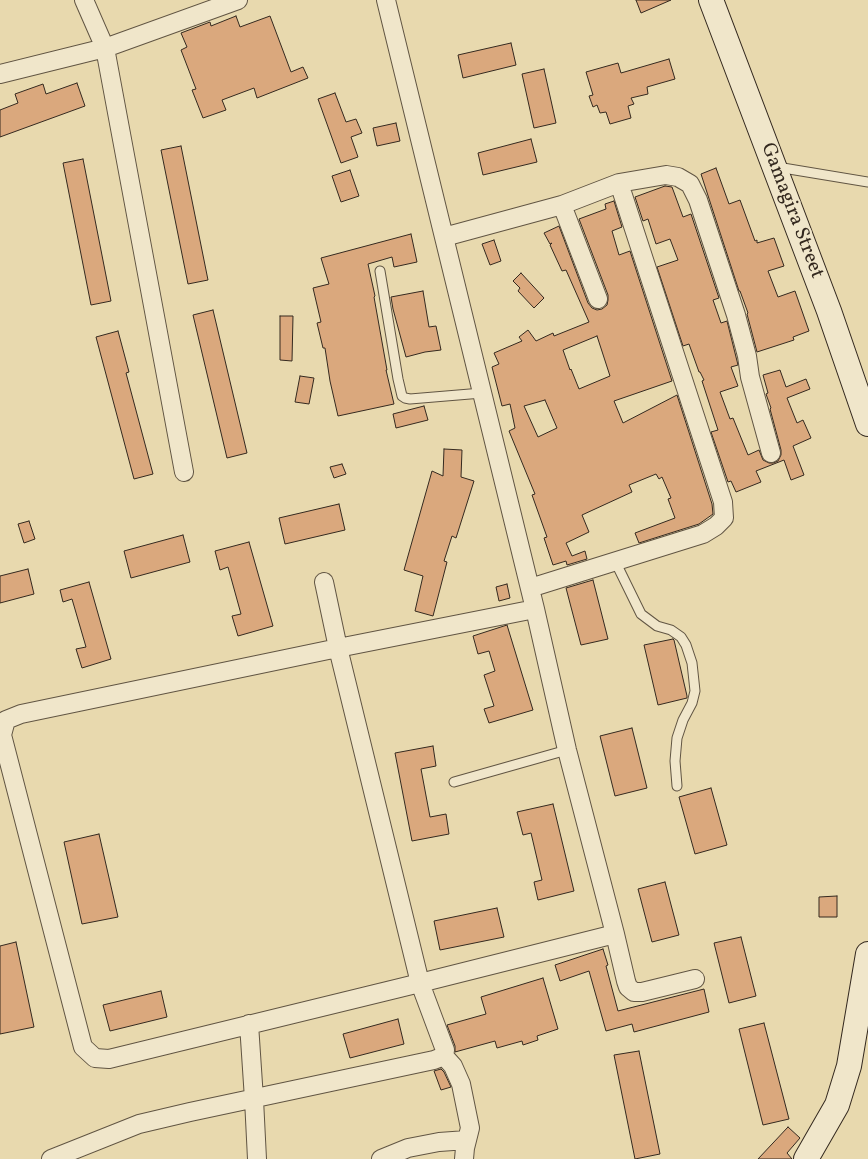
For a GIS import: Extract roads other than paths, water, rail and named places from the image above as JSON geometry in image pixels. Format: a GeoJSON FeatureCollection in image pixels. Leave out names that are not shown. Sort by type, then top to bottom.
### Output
{"type":"FeatureCollection","features":[{"type":"Feature","properties":{"kind":"street"},"geometry":{"type":"LineString","coordinates":[[84,0],[105,48],[184,472]]}},
{"type":"Feature","properties":{"kind":"street"},"geometry":{"type":"LineString","coordinates":[[0,74],[105,48],[238,0]]}},
{"type":"Feature","properties":{"kind":"street"},"geometry":{"type":"LineString","coordinates":[[386,0],[530,588],[567,750],[626,981],[628,987],[634,992],[642,992],[696,979]]}},
{"type":"Feature","properties":{"kind":"street","name":"Gamagira Street"},"geometry":{"type":"LineString","coordinates":[[711,0],[829,312],[868,424]]}},
{"type":"Feature","properties":{"kind":"street"},"geometry":{"type":"LineString","coordinates":[[444,237],[562,205],[619,183],[666,174],[678,177],[690,184],[698,200],[736,315],[771,453]]}},
{"type":"Feature","properties":{"kind":"street"},"geometry":{"type":"LineString","coordinates":[[530,588],[703,534],[716,526],[724,518],[723,502],[619,183]]}},
{"type":"Feature","properties":{"kind":"street"},"geometry":{"type":"LineString","coordinates":[[562,205],[598,299]]}},
{"type":"Feature","properties":{"kind":"street"},"geometry":{"type":"LineString","coordinates":[[324,582],[338,648],[420,983],[444,1050],[444,1056],[453,1066],[460,1084],[470,1128],[464,1159]]}},
{"type":"Feature","properties":{"kind":"street"},"geometry":{"type":"LineString","coordinates":[[535,609],[21,714],[6,720],[2,734],[83,1047],[95,1058],[109,1059],[615,934]]}},
{"type":"Feature","properties":{"kind":"street"},"geometry":{"type":"LineString","coordinates":[[806,1159],[837,1105],[849,1066],[868,954]]}},
{"type":"Feature","properties":{"kind":"street"},"geometry":{"type":"LineString","coordinates":[[249,1024],[257,1159]]}},
{"type":"Feature","properties":{"kind":"street"},"geometry":{"type":"LineString","coordinates":[[51,1159],[139,1124],[434,1060],[444,1056]]}},
{"type":"Feature","properties":{"kind":"street"},"geometry":{"type":"LineString","coordinates":[[381,1159],[408,1148],[439,1142],[467,1140]]}},
{"type":"Feature","properties":{"kind":"lane"},"geometry":{"type":"LineString","coordinates":[[774,167],[868,182]]}},
{"type":"Feature","properties":{"kind":"lane"},"geometry":{"type":"LineString","coordinates":[[380,271],[402,396],[410,398],[482,393]]}},
{"type":"Feature","properties":{"kind":"lane"},"geometry":{"type":"LineString","coordinates":[[615,561],[641,614],[657,626],[671,630],[681,637],[692,663],[695,690],[692,703],[676,738],[677,786]]}},
{"type":"Feature","properties":{"kind":"lane"},"geometry":{"type":"LineString","coordinates":[[454,782],[567,750]]}}]}
